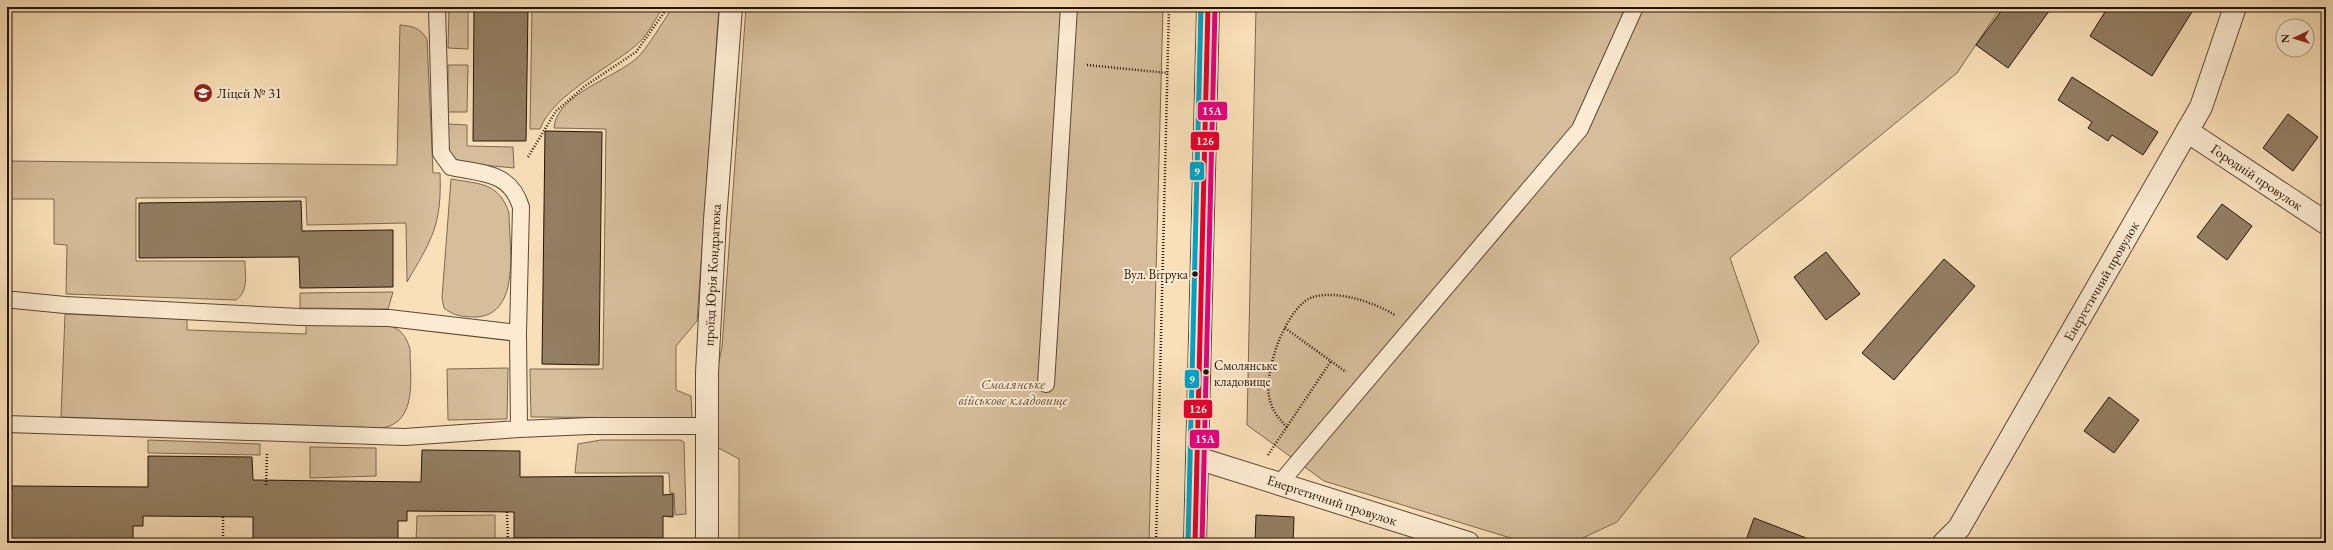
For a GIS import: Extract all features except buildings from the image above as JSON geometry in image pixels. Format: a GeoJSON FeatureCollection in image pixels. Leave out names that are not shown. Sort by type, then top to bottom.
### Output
{"type":"FeatureCollection","features":[{"type":"Feature","properties":{"kind":"street","name":"проїзд Юрія Кондратюка"},"geometry":{"type":"LineString","coordinates":[[707,543],[706,373],[714,220],[731,7]]}},
{"type":"Feature","properties":{"kind":"street"},"geometry":{"type":"LineString","coordinates":[[1195,543],[1208,7]]}},
{"type":"Feature","properties":{"kind":"street","name":"Енергетичний провулок"},"geometry":{"type":"LineString","coordinates":[[1944,543],[1959,528],[2201,107],[2235,7]]}},
{"type":"Feature","properties":{"kind":"street","name":"Городній провулок"},"geometry":{"type":"LineString","coordinates":[[2187,130],[2326,223]]}},
{"type":"Feature","properties":{"kind":"street","name":"Енергетичний провулок"},"geometry":{"type":"LineString","coordinates":[[1197,458],[1468,543]]}},
{"type":"Feature","properties":{"kind":"lane"},"geometry":{"type":"LineString","coordinates":[[437,7],[441,153],[451,167],[495,177],[508,183],[517,194],[521,207],[518,333],[519,428]]}},
{"type":"Feature","properties":{"kind":"lane"},"geometry":{"type":"LineString","coordinates":[[1046,384],[1069,7]]}},
{"type":"Feature","properties":{"kind":"lane"},"geometry":{"type":"LineString","coordinates":[[1280,483],[1580,129],[1635,7]]}},
{"type":"Feature","properties":{"kind":"lane"},"geometry":{"type":"LineString","coordinates":[[14,300],[65,306],[300,317],[389,318],[518,333]]}},
{"type":"Feature","properties":{"kind":"lane"},"geometry":{"type":"LineString","coordinates":[[7,424],[267,434],[405,437],[519,428],[590,426],[707,426]]}},
{"type":"Feature","properties":{"kind":"path"},"geometry":{"type":"LineString","coordinates":[[528,157],[556,111],[585,86],[636,52],[668,7]]}},
{"type":"Feature","properties":{"kind":"path"},"geometry":{"type":"LineString","coordinates":[[1156,543],[1169,7]]}},
{"type":"Feature","properties":{"kind":"path"},"geometry":{"type":"LineString","coordinates":[[1065,63],[1168,73]]}},
{"type":"Feature","properties":{"kind":"path"},"geometry":{"type":"LineString","coordinates":[[1287,427],[1275,415],[1269,395],[1269,373],[1274,352],[1285,328],[1300,307],[1311,298],[1327,294],[1381,307],[1414,325]]}},
{"type":"Feature","properties":{"kind":"path"},"geometry":{"type":"LineString","coordinates":[[1285,328],[1364,384]]}},
{"type":"Feature","properties":{"kind":"path"},"geometry":{"type":"LineString","coordinates":[[1254,475],[1331,361]]}},
{"type":"Feature","properties":{"kind":"path"},"geometry":{"type":"LineString","coordinates":[[266,485],[267,434]]}},
{"type":"Feature","properties":{"kind":"path"},"geometry":{"type":"LineString","coordinates":[[507,512],[508,543]]}},
{"type":"Feature","properties":{"kind":"path"},"geometry":{"type":"LineString","coordinates":[[223,517],[223,543]]}},
{"type":"Feature","properties":{"kind":"green space"},"geometry":{"type":"Polygon","coordinates":[[[449,7],[468,7],[468,49],[448,48],[449,7]]]}},
{"type":"Feature","properties":{"kind":"green space"},"geometry":{"type":"Polygon","coordinates":[[[532,7],[663,7],[639,43],[568,94],[556,105],[540,129],[530,129],[532,7]]]}},
{"type":"Feature","properties":{"kind":"green space"},"geometry":{"type":"Polygon","coordinates":[[[673,7],[719,7],[697,321],[676,346],[676,390],[691,396],[692,418],[531,417],[530,369],[603,369],[606,129],[554,128],[557,116],[576,96],[628,65],[638,57],[673,7]]]}},
{"type":"Feature","properties":{"kind":"green space","name":"Смолянське військове кладовище"},"geometry":{"type":"Polygon","coordinates":[[[746,7],[1163,7],[1149,543],[739,543],[739,459],[715,446],[714,385],[722,347],[746,7]]]}},
{"type":"Feature","properties":{"kind":"green space","name":"Смолянське кладовище"},"geometry":{"type":"Polygon","coordinates":[[[1256,7],[2001,7],[1957,73],[1730,258],[1759,342],[1617,522],[1572,543],[1527,543],[1324,481],[1247,425],[1256,7]]]}},
{"type":"Feature","properties":{"kind":"green space"},"geometry":{"type":"Polygon","coordinates":[[[400,25],[416,28],[422,32],[427,39],[433,173],[440,173],[439,206],[434,231],[407,282],[406,223],[307,225],[306,197],[136,198],[136,261],[245,261],[245,287],[243,292],[236,300],[66,294],[67,245],[54,244],[54,199],[7,199],[7,161],[397,165],[400,25]]]}},
{"type":"Feature","properties":{"kind":"green space"},"geometry":{"type":"Polygon","coordinates":[[[448,65],[468,65],[467,112],[448,112],[448,65]]]}},
{"type":"Feature","properties":{"kind":"green space"},"geometry":{"type":"Polygon","coordinates":[[[448,124],[467,125],[467,146],[513,147],[514,168],[463,163],[457,160],[450,153],[448,124]]]}},
{"type":"Feature","properties":{"kind":"green space"},"geometry":{"type":"Polygon","coordinates":[[[451,179],[487,186],[494,190],[500,195],[509,213],[511,259],[507,291],[501,304],[491,313],[476,317],[451,313],[444,308],[442,298],[451,179]]]}},
{"type":"Feature","properties":{"kind":"green space"},"geometry":{"type":"Polygon","coordinates":[[[393,292],[388,309],[300,308],[300,293],[393,292]]]}},
{"type":"Feature","properties":{"kind":"green space"},"geometry":{"type":"Polygon","coordinates":[[[65,314],[187,319],[187,330],[306,334],[306,325],[388,325],[400,331],[407,340],[410,349],[410,396],[402,417],[394,424],[383,428],[61,417],[65,314]]]}},
{"type":"Feature","properties":{"kind":"green space"},"geometry":{"type":"Polygon","coordinates":[[[508,368],[507,419],[448,420],[447,369],[508,368]]]}},
{"type":"Feature","properties":{"kind":"green space"},"geometry":{"type":"Polygon","coordinates":[[[148,440],[260,444],[260,455],[148,453],[148,440]]]}},
{"type":"Feature","properties":{"kind":"green space"},"geometry":{"type":"Polygon","coordinates":[[[601,440],[680,440],[684,442],[686,514],[675,515],[674,493],[670,493],[669,473],[575,473],[578,444],[601,440]]]}},
{"type":"Feature","properties":{"kind":"green space"},"geometry":{"type":"Polygon","coordinates":[[[310,447],[376,448],[376,476],[310,478],[310,447]]]}},
{"type":"Feature","properties":{"kind":"green space"},"geometry":{"type":"Polygon","coordinates":[[[495,515],[495,543],[416,543],[417,516],[495,515]]]}},
{"type":"Feature","properties":{"kind":"transit line","name":"9"},"geometry":{"type":"LineString","coordinates":[[1188,543],[1201,7]]}},
{"type":"Feature","properties":{"kind":"transit line","name":"126"},"geometry":{"type":"LineString","coordinates":[[1195,543],[1208,7]]}},
{"type":"Feature","properties":{"kind":"transit line","name":"15A"},"geometry":{"type":"LineString","coordinates":[[1202,543],[1215,7]]}},
{"type":"Feature","properties":{"kind":"place","name":"Ліцей № 31"},"geometry":{"type":"Point","coordinates":[203,93]}},
{"type":"Feature","properties":{"kind":"place","name":"Вул. Вітрука"},"geometry":{"type":"Point","coordinates":[1195,274]}},
{"type":"Feature","properties":{"kind":"place","name":"Смолянське кладовище"},"geometry":{"type":"Point","coordinates":[1206,372]}}]}
